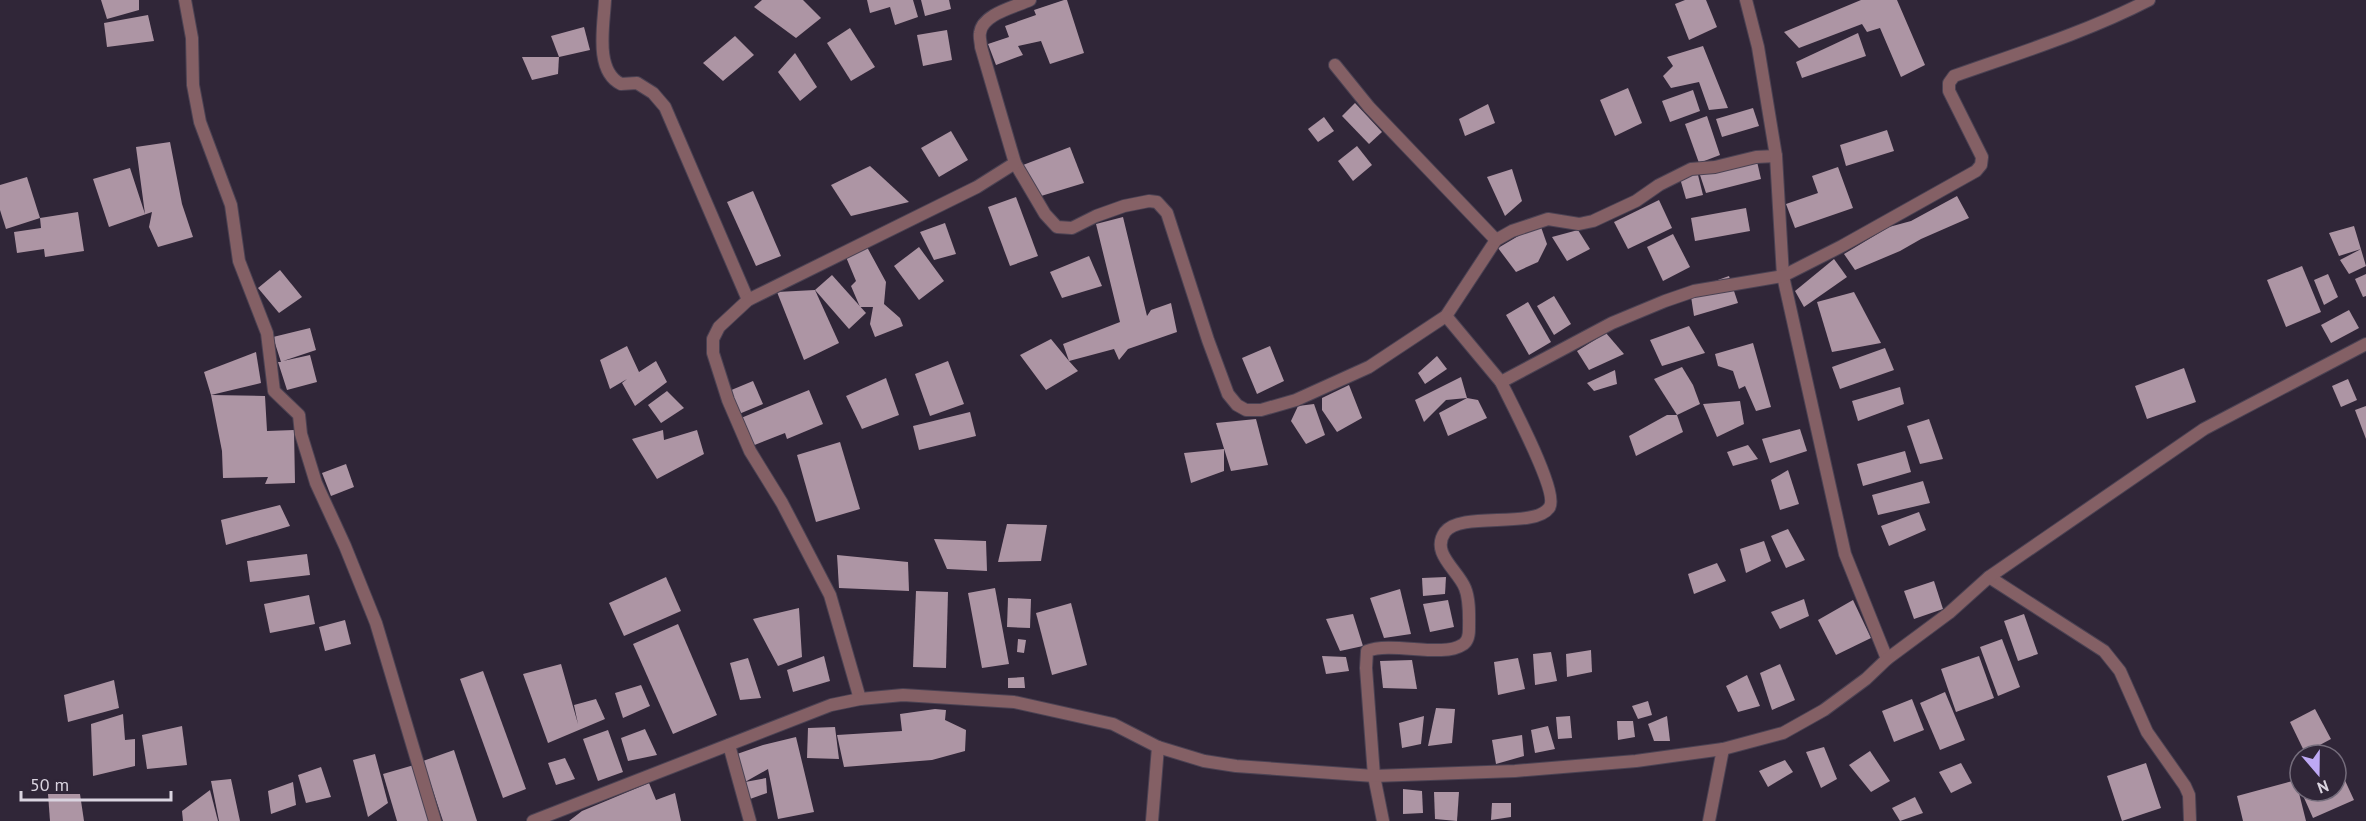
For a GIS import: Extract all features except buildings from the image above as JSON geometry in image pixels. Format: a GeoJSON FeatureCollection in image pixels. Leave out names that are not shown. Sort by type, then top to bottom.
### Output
{"type":"FeatureCollection","features":[{"type":"Feature","properties":{"kind":"street"},"geometry":{"type":"LineString","coordinates":[[185,0],[192,38],[193,85],[200,122],[231,205],[239,261],[267,333],[274,391],[298,415],[301,434],[316,483],[376,622],[435,821]]}},
{"type":"Feature","properties":{"kind":"street"},"geometry":{"type":"LineString","coordinates":[[605,0],[603,48],[609,74],[621,84],[637,83],[665,107],[748,300]]}},
{"type":"Feature","properties":{"kind":"street"},"geometry":{"type":"LineString","coordinates":[[1030,0],[991,17],[983,24],[980,33],[981,47],[1015,163],[1045,214],[1057,227],[1072,228],[1124,206],[1149,201],[1157,202],[1162,206],[1167,213],[1228,394],[1237,405],[1246,410],[1261,410],[1296,400],[1369,367],[1446,315],[1496,240],[1527,225],[1548,219],[1579,224],[1636,201],[1659,185],[1691,169],[1715,167],[1756,157],[1776,156]]}},
{"type":"Feature","properties":{"kind":"street"},"geometry":{"type":"LineString","coordinates":[[1746,0],[1758,47],[1776,156],[1783,276],[1845,554],[1887,659]]}},
{"type":"Feature","properties":{"kind":"street"},"geometry":{"type":"LineString","coordinates":[[1501,382],[1612,323],[1665,301],[1694,291],[1783,276],[1976,171],[1981,165],[1982,157],[1949,90],[1949,83],[1954,76],[2053,41],[2149,0]]}},
{"type":"Feature","properties":{"kind":"street"},"geometry":{"type":"LineString","coordinates":[[1335,65],[1369,107],[1496,240]]}},
{"type":"Feature","properties":{"kind":"street"},"geometry":{"type":"LineString","coordinates":[[860,699],[830,595],[782,503],[750,451],[728,400],[713,353],[713,339],[719,327],[748,300],[977,187],[1015,163]]}},
{"type":"Feature","properties":{"kind":"street"},"geometry":{"type":"LineString","coordinates":[[1383,821],[1374,776],[1366,668],[1367,651],[1380,648],[1447,649],[1465,643],[1469,632],[1467,593],[1442,552],[1440,542],[1446,530],[1458,524],[1535,516],[1549,509],[1551,505],[1547,482],[1501,382],[1446,315]]}},
{"type":"Feature","properties":{"kind":"street"},"geometry":{"type":"LineString","coordinates":[[534,821],[831,705],[860,699],[903,695],[1014,702],[1113,724],[1158,747],[1188,757],[1226,765],[1374,776],[1515,771],[1636,761],[1723,749],[1783,733],[1824,710],[1949,613],[1989,577],[2204,429],[2366,344]]}},
{"type":"Feature","properties":{"kind":"street"},"geometry":{"type":"LineString","coordinates":[[1989,577],[2104,651],[2125,680],[2147,732],[2185,786],[2189,795],[2190,821]]}},
{"type":"Feature","properties":{"kind":"street"},"geometry":{"type":"LineString","coordinates":[[729,745],[750,821]]}},
{"type":"Feature","properties":{"kind":"street"},"geometry":{"type":"LineString","coordinates":[[1152,821],[1158,747]]}},
{"type":"Feature","properties":{"kind":"street"},"geometry":{"type":"LineString","coordinates":[[1709,821],[1723,749]]}}]}
